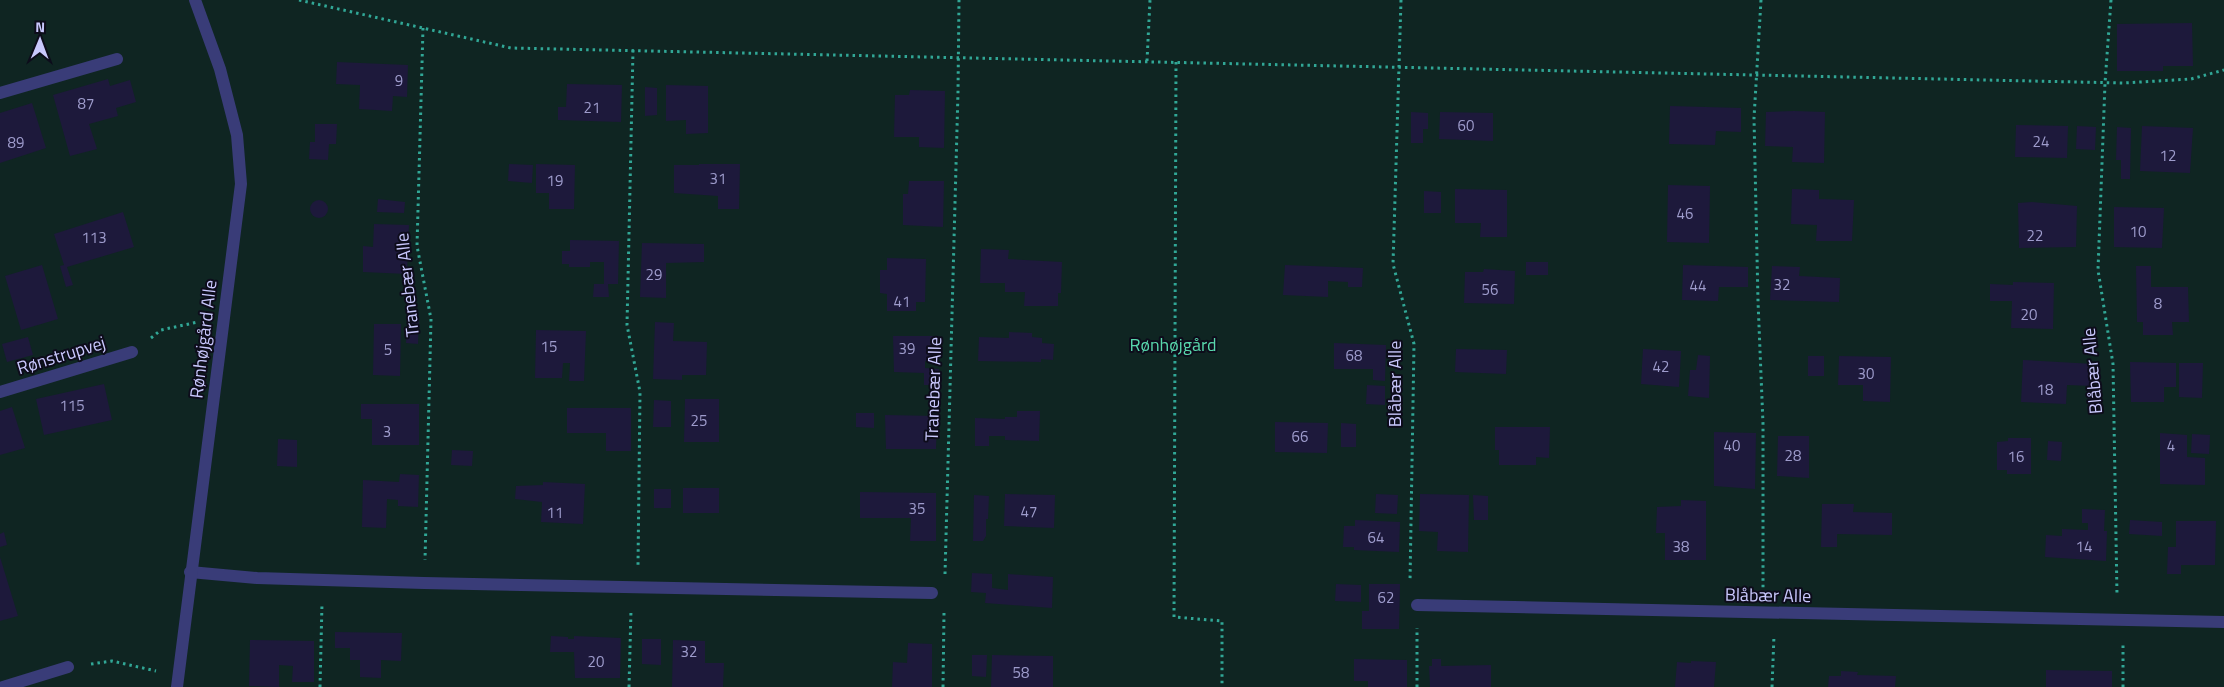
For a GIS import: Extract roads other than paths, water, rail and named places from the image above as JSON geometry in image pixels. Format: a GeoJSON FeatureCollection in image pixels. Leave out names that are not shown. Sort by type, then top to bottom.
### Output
{"type":"FeatureCollection","features":[{"type":"Feature","properties":{"kind":"street","name":"Rønhøjgård Alle"},"geometry":{"type":"LineString","coordinates":[[178,681],[190,572],[241,184],[238,145],[220,69],[195,0]]}},
{"type":"Feature","properties":{"kind":"street"},"geometry":{"type":"LineString","coordinates":[[0,93],[116,59]]}},
{"type":"Feature","properties":{"kind":"street","name":"Rønstrupvej"},"geometry":{"type":"LineString","coordinates":[[0,392],[132,352]]}},
{"type":"Feature","properties":{"kind":"street"},"geometry":{"type":"LineString","coordinates":[[190,572],[424,584],[932,594]]}},
{"type":"Feature","properties":{"kind":"street","name":"Blåbær Alle"},"geometry":{"type":"LineString","coordinates":[[1417,605],[2224,622]]}},
{"type":"Feature","properties":{"kind":"street"},"geometry":{"type":"LineString","coordinates":[[3,687],[68,667]]}},
{"type":"Feature","properties":{"kind":"park label","name":"Rønhøjgård"},"geometry":{"type":"Point","coordinates":[1173,344]}}]}
